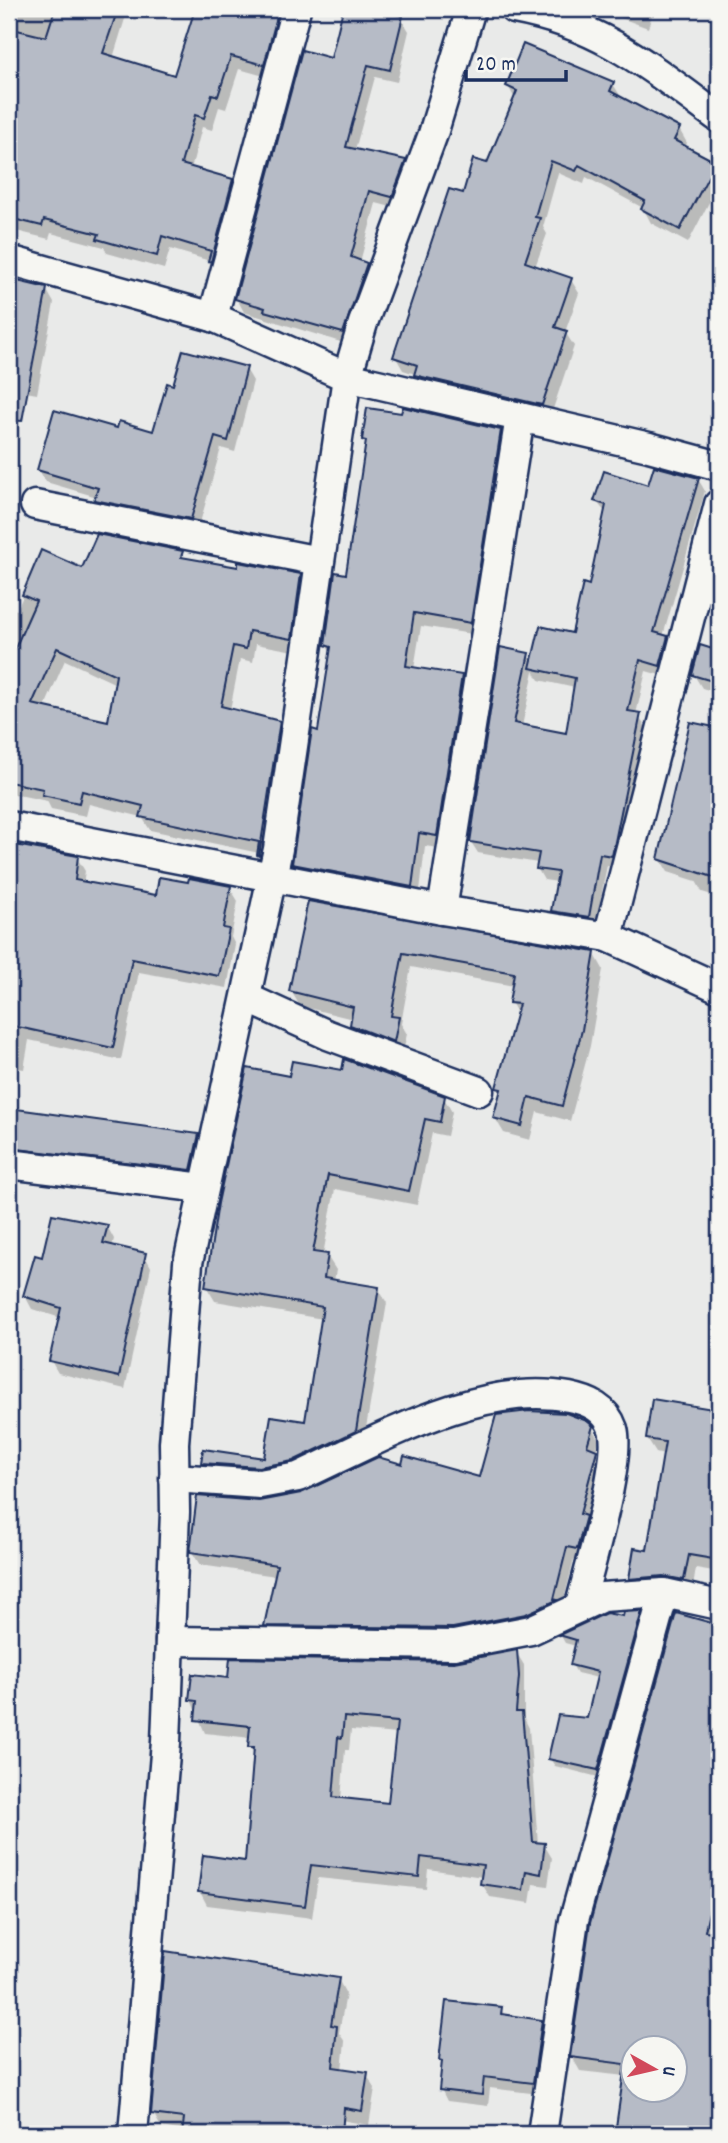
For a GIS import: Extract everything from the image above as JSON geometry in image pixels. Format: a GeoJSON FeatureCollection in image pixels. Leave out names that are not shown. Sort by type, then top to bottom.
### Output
{"type":"FeatureCollection","features":[{"type":"Feature","properties":{"kind":"street"},"geometry":{"type":"LineString","coordinates":[[213,317],[296,9]]}},
{"type":"Feature","properties":{"kind":"street"},"geometry":{"type":"LineString","coordinates":[[133,2134],[166,1742],[174,1443],[188,1263],[272,875],[347,377],[363,324],[433,134],[471,9]]}},
{"type":"Feature","properties":{"kind":"street"},"geometry":{"type":"LineString","coordinates":[[514,9],[555,16],[610,41],[719,118]]}},
{"type":"Feature","properties":{"kind":"street"},"geometry":{"type":"LineString","coordinates":[[9,260],[213,317],[347,377],[719,466]]}},
{"type":"Feature","properties":{"kind":"street"},"geometry":{"type":"LineString","coordinates":[[442,910],[520,417]]}},
{"type":"Feature","properties":{"kind":"street"},"geometry":{"type":"LineString","coordinates":[[608,937],[719,504]]}},
{"type":"Feature","properties":{"kind":"street"},"geometry":{"type":"LineString","coordinates":[[36,505],[319,561]]}},
{"type":"Feature","properties":{"kind":"street"},"geometry":{"type":"LineString","coordinates":[[9,826],[442,910],[608,937],[719,988]]}},
{"type":"Feature","properties":{"kind":"street"},"geometry":{"type":"LineString","coordinates":[[247,998],[328,1035],[480,1091]]}},
{"type":"Feature","properties":{"kind":"street"},"geometry":{"type":"LineString","coordinates":[[9,1164],[203,1188]]}},
{"type":"Feature","properties":{"kind":"street"},"geometry":{"type":"LineString","coordinates":[[174,1478],[275,1483],[298,1477],[452,1410],[526,1394],[580,1399],[596,1405],[606,1414],[613,1429],[615,1447],[580,1605]]}},
{"type":"Feature","properties":{"kind":"street"},"geometry":{"type":"LineString","coordinates":[[170,1641],[454,1645],[521,1633],[602,1597],[664,1593],[719,1605]]}},
{"type":"Feature","properties":{"kind":"street"},"geometry":{"type":"LineString","coordinates":[[542,2134],[574,1920],[664,1593]]}},
{"type":"Feature","properties":{"kind":"building"},"geometry":{"type":"Polygon","coordinates":[[[55,9],[118,9],[103,53],[174,75],[195,9],[279,9],[264,65],[231,56],[218,96],[212,94],[204,118],[195,115],[181,164],[233,179],[211,262],[208,261],[211,251],[162,236],[157,256],[97,239],[99,234],[44,220],[42,226],[9,218],[9,28],[46,37],[55,9]]]}},
{"type":"Feature","properties":{"kind":"building"},"geometry":{"type":"Polygon","coordinates":[[[343,9],[374,9],[403,16],[390,70],[368,65],[346,147],[406,160],[392,197],[369,191],[351,257],[367,263],[343,333],[264,311],[265,308],[235,299],[302,50],[331,58],[343,9]]]}},
{"type":"Feature","properties":{"kind":"building"},"geometry":{"type":"Polygon","coordinates":[[[523,44],[614,82],[610,91],[680,128],[674,140],[716,162],[680,230],[641,209],[645,201],[579,165],[576,171],[551,161],[535,217],[540,218],[525,262],[572,278],[555,327],[567,331],[542,405],[414,375],[417,365],[393,357],[449,189],[463,193],[473,159],[487,163],[517,91],[506,86],[523,44]]]}},
{"type":"Feature","properties":{"kind":"building"},"geometry":{"type":"Polygon","coordinates":[[[9,279],[47,288],[22,421],[9,420],[9,279]]]}},
{"type":"Feature","properties":{"kind":"building"},"geometry":{"type":"Polygon","coordinates":[[[183,350],[247,367],[228,441],[215,437],[191,519],[94,500],[98,488],[37,470],[54,410],[117,428],[119,421],[153,431],[167,383],[173,385],[183,350]]]}},
{"type":"Feature","properties":{"kind":"building"},"geometry":{"type":"Polygon","coordinates":[[[403,407],[501,430],[471,623],[414,613],[406,666],[462,675],[437,836],[419,833],[412,887],[292,864],[312,729],[318,731],[331,647],[325,645],[335,572],[346,574],[366,441],[362,440],[367,408],[401,413],[403,407]]]}},
{"type":"Feature","properties":{"kind":"building"},"geometry":{"type":"Polygon","coordinates":[[[654,466],[699,478],[654,632],[668,636],[660,666],[640,660],[628,711],[641,713],[612,856],[600,854],[589,917],[551,911],[558,872],[536,869],[539,853],[470,842],[500,647],[529,653],[514,723],[566,733],[575,678],[530,668],[540,626],[572,633],[583,583],[589,585],[606,505],[594,501],[604,471],[648,485],[654,466]]]}},
{"type":"Feature","properties":{"kind":"building"},"geometry":{"type":"Polygon","coordinates":[[[97,534],[183,551],[181,557],[238,567],[238,562],[301,574],[292,639],[249,631],[246,649],[233,646],[221,706],[280,721],[259,856],[259,842],[140,817],[143,806],[82,791],[79,803],[42,795],[43,789],[9,782],[9,662],[36,601],[22,595],[41,550],[82,568],[97,534]],[[57,648],[32,704],[108,721],[116,675],[57,648]]]}},
{"type":"Feature","properties":{"kind":"building"},"geometry":{"type":"Polygon","coordinates":[[[700,645],[719,651],[719,683],[692,675],[700,645]]]}},
{"type":"Feature","properties":{"kind":"building"},"geometry":{"type":"Polygon","coordinates":[[[690,722],[719,728],[719,879],[658,859],[690,722]]]}},
{"type":"Feature","properties":{"kind":"building"},"geometry":{"type":"Polygon","coordinates":[[[9,844],[78,856],[75,880],[156,895],[159,877],[188,882],[189,878],[231,886],[223,928],[229,929],[219,976],[132,959],[113,1048],[9,1025],[9,844]]]}},
{"type":"Feature","properties":{"kind":"building"},"geometry":{"type":"Polygon","coordinates":[[[308,901],[595,952],[582,1030],[562,1106],[529,1097],[522,1126],[493,1118],[501,1089],[496,1088],[519,1004],[509,1003],[514,973],[403,953],[391,1016],[399,1017],[394,1042],[350,1025],[353,1007],[289,991],[308,901]]]}},
{"type":"Feature","properties":{"kind":"building"},"geometry":{"type":"Polygon","coordinates":[[[344,1059],[445,1096],[440,1122],[425,1119],[409,1191],[328,1175],[313,1252],[328,1254],[324,1278],[379,1287],[356,1431],[293,1461],[259,1467],[201,1463],[203,1449],[264,1458],[271,1416],[305,1421],[323,1307],[205,1287],[218,1203],[247,1068],[289,1076],[292,1061],[342,1070],[344,1059]]]}},
{"type":"Feature","properties":{"kind":"building"},"geometry":{"type":"Polygon","coordinates":[[[9,1108],[199,1134],[191,1170],[9,1148],[9,1108]]]}},
{"type":"Feature","properties":{"kind":"building"},"geometry":{"type":"Polygon","coordinates":[[[52,1214],[108,1225],[103,1243],[146,1253],[119,1377],[49,1361],[61,1308],[23,1296],[35,1255],[42,1257],[52,1214]]]}},
{"type":"Feature","properties":{"kind":"building"},"geometry":{"type":"Polygon","coordinates":[[[652,1399],[719,1410],[719,1560],[689,1555],[684,1580],[663,1576],[629,1579],[634,1548],[647,1550],[665,1442],[646,1439],[652,1399]]]}},
{"type":"Feature","properties":{"kind":"building"},"geometry":{"type":"Polygon","coordinates":[[[529,1411],[566,1413],[587,1421],[593,1426],[587,1446],[597,1450],[580,1514],[586,1516],[577,1549],[567,1547],[554,1599],[557,1600],[526,1614],[453,1628],[264,1626],[277,1565],[190,1552],[197,1496],[259,1501],[301,1493],[378,1457],[402,1464],[404,1456],[479,1477],[496,1415],[529,1411]]]}},
{"type":"Feature","properties":{"kind":"building"},"geometry":{"type":"Polygon","coordinates":[[[642,1611],[598,1770],[548,1759],[558,1715],[587,1718],[598,1672],[570,1665],[576,1640],[559,1635],[606,1613],[623,1616],[624,1612],[642,1611]]]}},
{"type":"Feature","properties":{"kind":"building"},"geometry":{"type":"Polygon","coordinates":[[[676,1613],[719,1625],[719,1865],[705,1931],[719,1933],[719,2134],[615,2134],[620,2099],[620,2104],[690,2104],[690,2035],[620,2035],[620,2063],[570,2057],[590,1923],[676,1613]]]}},
{"type":"Feature","properties":{"kind":"building"},"geometry":{"type":"Polygon","coordinates":[[[517,1650],[519,1676],[516,1712],[522,1712],[533,1842],[545,1843],[541,1874],[526,1871],[523,1890],[480,1884],[483,1865],[421,1857],[419,1877],[311,1865],[305,1906],[198,1892],[203,1855],[245,1861],[254,1747],[248,1747],[250,1726],[195,1720],[197,1701],[189,1700],[192,1674],[228,1678],[230,1658],[454,1662],[517,1650]],[[344,1717],[342,1738],[338,1737],[333,1797],[388,1803],[397,1722],[344,1717]]]}},
{"type":"Feature","properties":{"kind":"building"},"geometry":{"type":"Polygon","coordinates":[[[165,1951],[339,1978],[331,2025],[337,2026],[333,2067],[368,2072],[362,2111],[344,2108],[342,2134],[182,2134],[184,2118],[151,2114],[165,1951]]]}},
{"type":"Feature","properties":{"kind":"building"},"geometry":{"type":"Polygon","coordinates":[[[446,2001],[502,2007],[501,2014],[542,2020],[533,2083],[484,2077],[482,2095],[439,2090],[442,2061],[439,2060],[446,2001]]]}}]}
